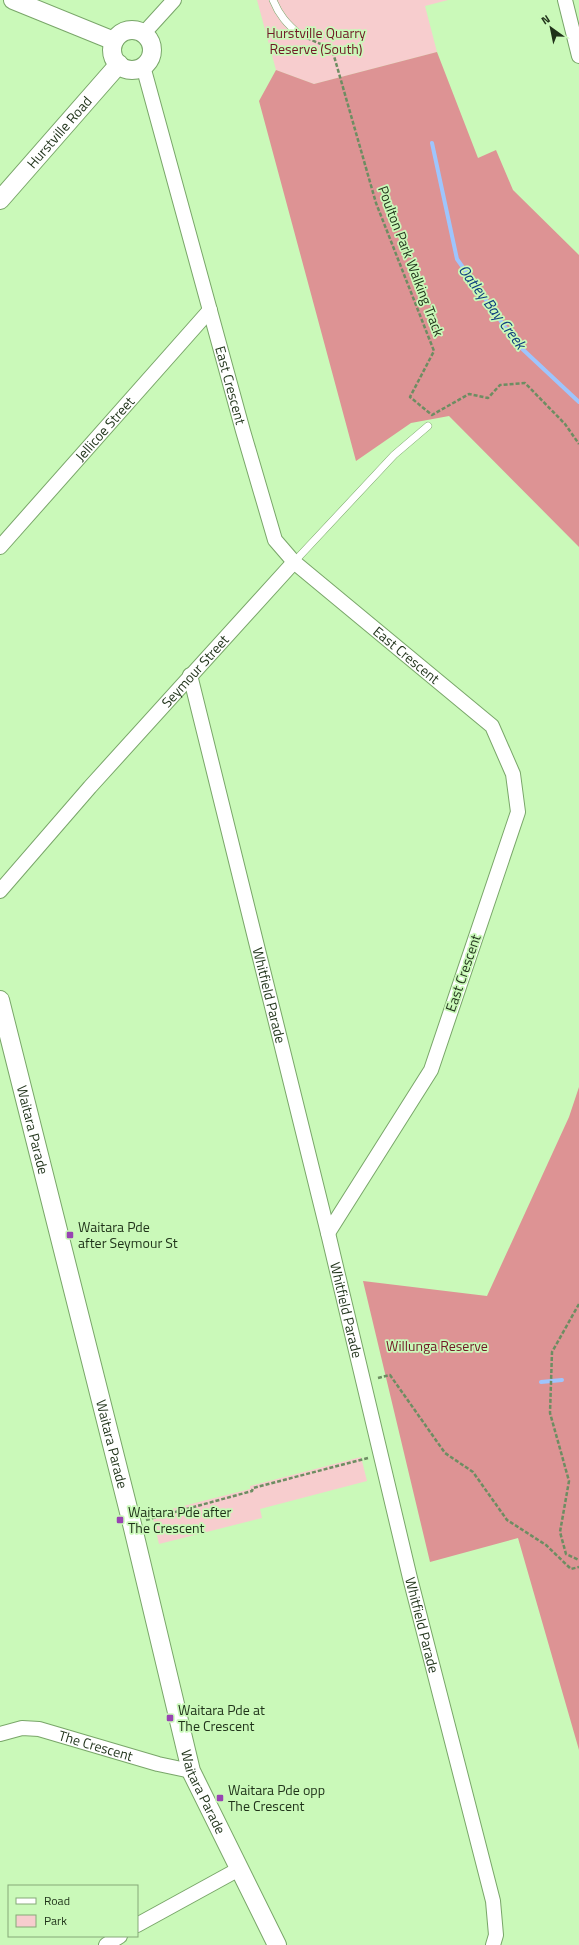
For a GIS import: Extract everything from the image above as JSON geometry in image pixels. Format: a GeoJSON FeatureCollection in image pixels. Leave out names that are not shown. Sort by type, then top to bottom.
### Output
{"type":"FeatureCollection","features":[{"type":"Feature","properties":{"kind":"street"},"geometry":{"type":"LineString","coordinates":[[13,0],[114,41]]}},
{"type":"Feature","properties":{"kind":"street"},"geometry":{"type":"LineString","coordinates":[[144,33],[174,0]]}},
{"type":"Feature","properties":{"kind":"street"},"geometry":{"type":"LineString","coordinates":[[565,0],[579,56]]}},
{"type":"Feature","properties":{"kind":"street"},"geometry":{"type":"LineString","coordinates":[[128,30],[136,30],[144,33],[151,43],[151,57],[144,66],[132,69],[119,64],[113,54],[114,41],[121,33],[128,30]]}},
{"type":"Feature","properties":{"kind":"street","name":"Hurstville Road"},"geometry":{"type":"LineString","coordinates":[[0,200],[119,64]]}},
{"type":"Feature","properties":{"kind":"street","name":"East Crescent"},"geometry":{"type":"LineString","coordinates":[[144,66],[210,310],[275,540],[294,562],[492,726],[513,774],[518,812],[431,1070],[328,1233]]}},
{"type":"Feature","properties":{"kind":"street","name":"Jellicoe Street"},"geometry":{"type":"LineString","coordinates":[[0,547],[210,310]]}},
{"type":"Feature","properties":{"kind":"street","name":"Seymour Street"},"geometry":{"type":"LineString","coordinates":[[0,891],[90,786],[294,562]]}},
{"type":"Feature","properties":{"kind":"street","name":"Whitfield Parade"},"geometry":{"type":"LineString","coordinates":[[190,675],[328,1233],[380,1455],[493,1901],[496,1935],[493,1945]]}},
{"type":"Feature","properties":{"kind":"street","name":"Waitara Parade"},"geometry":{"type":"LineString","coordinates":[[0,1000],[132,1524],[192,1771],[277,1945]]}},
{"type":"Feature","properties":{"kind":"street","name":"The Crescent"},"geometry":{"type":"LineString","coordinates":[[0,1734],[22,1728],[39,1729],[158,1764],[192,1771]]}},
{"type":"Feature","properties":{"kind":"street"},"geometry":{"type":"LineString","coordinates":[[138,1924],[239,1869]]}},
{"type":"Feature","properties":{"kind":"street"},"geometry":{"type":"LineString","coordinates":[[106,1945],[118,1937]]}},
{"type":"Feature","properties":{"kind":"lane"},"geometry":{"type":"LineString","coordinates":[[273,0],[277,10],[286,24],[299,34]]}},
{"type":"Feature","properties":{"kind":"lane","name":"Seymour Street"},"geometry":{"type":"LineString","coordinates":[[294,562],[394,455],[428,426]]}},
{"type":"Feature","properties":{"kind":"path","name":"Poulton Park Walking Track"},"geometry":{"type":"LineString","coordinates":[[299,34],[332,49],[376,203],[434,351],[410,397],[432,415],[469,394],[488,398],[500,385],[525,383],[565,424],[579,444]]}},
{"type":"Feature","properties":{"kind":"path"},"geometry":{"type":"LineString","coordinates":[[579,1304],[552,1352],[550,1390],[550,1413],[569,1481],[560,1532],[566,1554],[579,1560]]}},
{"type":"Feature","properties":{"kind":"path"},"geometry":{"type":"LineString","coordinates":[[378,1378],[390,1375],[445,1453],[473,1472],[507,1520],[546,1545],[571,1569],[579,1568]]}},
{"type":"Feature","properties":{"kind":"path"},"geometry":{"type":"LineString","coordinates":[[132,1524],[252,1491],[252,1488],[380,1455]]}},
{"type":"Feature","properties":{"kind":"green space","name":"Hurstville Quarry Reserve (South)"},"geometry":{"type":"Polygon","coordinates":[[[257,0],[448,0],[425,6],[437,52],[314,84],[276,70],[257,0]]]}},
{"type":"Feature","properties":{"kind":"green space"},"geometry":{"type":"Polygon","coordinates":[[[437,52],[478,158],[496,150],[513,190],[579,255],[579,547],[449,416],[411,423],[356,461],[259,101],[276,70],[314,84],[437,52]]]}},
{"type":"Feature","properties":{"kind":"green space","name":"Willunga Reserve"},"geometry":{"type":"Polygon","coordinates":[[[579,1087],[579,1750],[518,1538],[430,1562],[363,1281],[487,1296],[569,1117],[579,1087]]]}},
{"type":"Feature","properties":{"kind":"green space"},"geometry":{"type":"Polygon","coordinates":[[[361,1457],[367,1481],[260,1509],[262,1518],[159,1544],[152,1514],[250,1489],[250,1486],[361,1457]]]}},
{"type":"Feature","properties":{"kind":"waterway","name":"Oatley Bay Creek"},"geometry":{"type":"LineString","coordinates":[[432,143],[457,259],[517,344],[579,402]]}},
{"type":"Feature","properties":{"kind":"waterway"},"geometry":{"type":"LineString","coordinates":[[541,1382],[562,1380]]}},
{"type":"Feature","properties":{"kind":"place","name":"Waitara Pde after Seymour St"},"geometry":{"type":"Point","coordinates":[70,1235]}},
{"type":"Feature","properties":{"kind":"place","name":"Waitara Pde after The Crescent"},"geometry":{"type":"Point","coordinates":[120,1520]}},
{"type":"Feature","properties":{"kind":"place","name":"Waitara Pde at The Crescent"},"geometry":{"type":"Point","coordinates":[170,1718]}},
{"type":"Feature","properties":{"kind":"place","name":"Waitara Pde opp The Crescent"},"geometry":{"type":"Point","coordinates":[220,1798]}}]}
